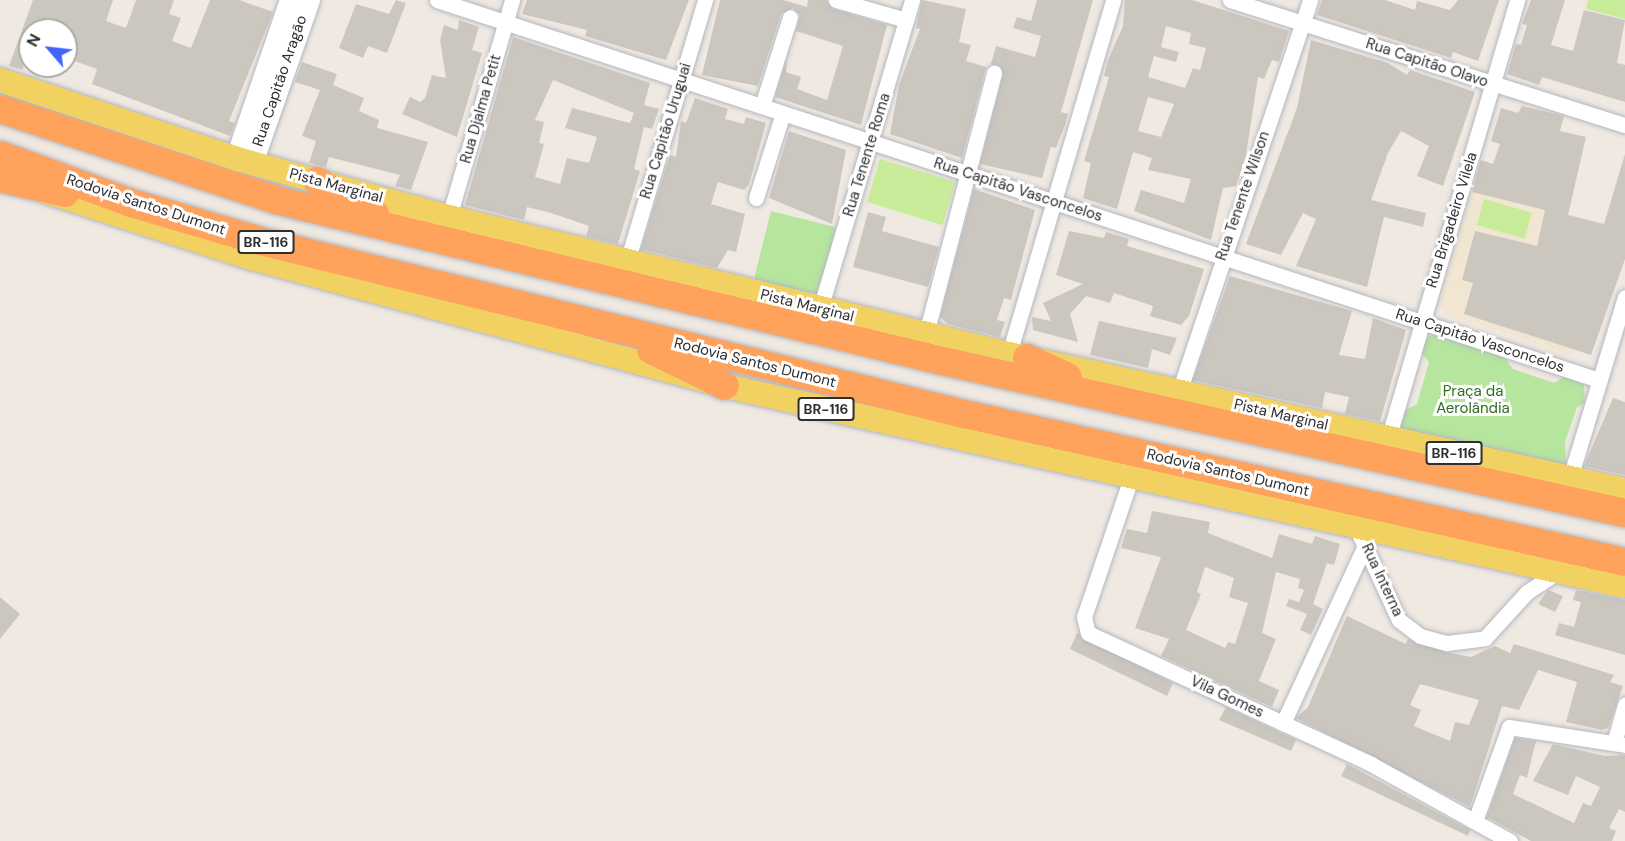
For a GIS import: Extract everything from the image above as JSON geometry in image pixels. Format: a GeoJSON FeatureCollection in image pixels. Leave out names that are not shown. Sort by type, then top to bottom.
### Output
{"type":"FeatureCollection","features":[{"type":"Feature","properties":{"kind":"highway","name":"BR-116"},"geometry":{"type":"LineString","coordinates":[[0,109],[276,200],[1118,401],[1625,513]]}},
{"type":"Feature","properties":{"kind":"highway","name":"Rodovia Santos Dumont"},"geometry":{"type":"LineString","coordinates":[[0,154],[131,203],[603,327],[1625,562]]}},
{"type":"Feature","properties":{"kind":"highway"},"geometry":{"type":"LineString","coordinates":[[0,178],[38,189],[131,203]]}},
{"type":"Feature","properties":{"kind":"highway"},"geometry":{"type":"LineString","coordinates":[[317,182],[406,231]]}},
{"type":"Feature","properties":{"kind":"highway"},"geometry":{"type":"LineString","coordinates":[[603,327],[725,386]]}},
{"type":"Feature","properties":{"kind":"highway"},"geometry":{"type":"LineString","coordinates":[[1018,356],[1118,401]]}},
{"type":"Feature","properties":{"kind":"highway"},"geometry":{"type":"LineString","coordinates":[[1593,555],[1625,569]]}},
{"type":"Feature","properties":{"kind":"main road","name":"Rua Capitão Aragão"},"geometry":{"type":"LineString","coordinates":[[244,161],[291,0]]}},
{"type":"Feature","properties":{"kind":"main road","name":"Rua Capitão Aragão"},"geometry":{"type":"LineString","coordinates":[[244,161],[309,0]]}},
{"type":"Feature","properties":{"kind":"main road","name":"Pista Marginal"},"geometry":{"type":"LineString","coordinates":[[0,80],[244,161],[449,217],[627,262],[1018,356],[1625,490]]}},
{"type":"Feature","properties":{"kind":"main road","name":"BR-116"},"geometry":{"type":"LineString","coordinates":[[38,189],[248,257],[725,386],[1131,478],[1361,535],[1561,570],[1625,585]]}},
{"type":"Feature","properties":{"kind":"street","name":"Rua Capitão Vasconcelos"},"geometry":{"type":"LineString","coordinates":[[437,0],[682,79],[969,176],[1055,201],[1599,380]]}},
{"type":"Feature","properties":{"kind":"street","name":"Rua Djalma Petit"},"geometry":{"type":"LineString","coordinates":[[449,217],[512,0]]}},
{"type":"Feature","properties":{"kind":"street","name":"Rua Capitão Uruguai"},"geometry":{"type":"LineString","coordinates":[[627,262],[705,0]]}},
{"type":"Feature","properties":{"kind":"street"},"geometry":{"type":"LineString","coordinates":[[836,0],[906,20]]}},
{"type":"Feature","properties":{"kind":"street","name":"Rua Tenente Roma"},"geometry":{"type":"LineString","coordinates":[[820,309],[912,0]]}},
{"type":"Feature","properties":{"kind":"street"},"geometry":{"type":"LineString","coordinates":[[1018,356],[1055,201],[1113,0]]}},
{"type":"Feature","properties":{"kind":"street","name":"Rua Capitão Olavo"},"geometry":{"type":"LineString","coordinates":[[1230,0],[1625,125]]}},
{"type":"Feature","properties":{"kind":"street","name":"Rua Tenente Wilson"},"geometry":{"type":"LineString","coordinates":[[1179,392],[1222,257],[1310,0]]}},
{"type":"Feature","properties":{"kind":"street","name":"Rua Brigadeiro Vilela"},"geometry":{"type":"LineString","coordinates":[[1388,439],[1516,0]]}},
{"type":"Feature","properties":{"kind":"street"},"geometry":{"type":"LineString","coordinates":[[762,106],[790,17]]}},
{"type":"Feature","properties":{"kind":"street"},"geometry":{"type":"LineString","coordinates":[[926,334],[969,176],[968,163],[994,73]]}},
{"type":"Feature","properties":{"kind":"street"},"geometry":{"type":"LineString","coordinates":[[756,198],[783,113]]}},
{"type":"Feature","properties":{"kind":"street"},"geometry":{"type":"LineString","coordinates":[[1570,478],[1625,297]]}},
{"type":"Feature","properties":{"kind":"street","name":"Vila Gomes"},"geometry":{"type":"LineString","coordinates":[[1131,478],[1084,617],[1086,631],[1390,773],[1510,841]]}},
{"type":"Feature","properties":{"kind":"street"},"geometry":{"type":"LineString","coordinates":[[1283,723],[1361,535]]}},
{"type":"Feature","properties":{"kind":"street","name":"Rua Interna"},"geometry":{"type":"LineString","coordinates":[[1361,535],[1399,620],[1420,636],[1447,643],[1485,638],[1527,592],[1561,570]]}},
{"type":"Feature","properties":{"kind":"street"},"geometry":{"type":"LineString","coordinates":[[1475,821],[1507,730],[1524,726],[1619,744],[1625,705]]}},
{"type":"Feature","properties":{"kind":"shaded area"},"geometry":{"type":"Polygon","coordinates":[[[1472,192],[1599,222],[1575,316],[1581,318],[1571,355],[1446,314],[1440,304],[1472,192]]]}},
{"type":"Feature","properties":{"kind":"green space"},"geometry":{"type":"Polygon","coordinates":[[[1588,0],[1625,0],[1625,19],[1586,9],[1588,0]]]}},
{"type":"Feature","properties":{"kind":"green space"},"geometry":{"type":"Polygon","coordinates":[[[880,159],[956,182],[942,225],[867,202],[880,159]]]}},
{"type":"Feature","properties":{"kind":"green space"},"geometry":{"type":"Polygon","coordinates":[[[1484,199],[1532,213],[1525,239],[1477,225],[1484,199]]]}},
{"type":"Feature","properties":{"kind":"green space"},"geometry":{"type":"Polygon","coordinates":[[[771,211],[836,227],[819,297],[754,281],[771,211]]]}},
{"type":"Feature","properties":{"kind":"green space","name":"Praça da Aerolândia"},"geometry":{"type":"Polygon","coordinates":[[[1434,334],[1504,357],[1513,369],[1554,383],[1564,377],[1584,384],[1585,403],[1577,407],[1565,442],[1566,464],[1559,469],[1398,431],[1404,411],[1417,404],[1429,362],[1419,350],[1421,342],[1434,334]]]}},
{"type":"Feature","properties":{"kind":"building"},"geometry":{"type":"Polygon","coordinates":[[[33,0],[113,0],[106,21],[126,28],[136,0],[174,0],[169,14],[181,18],[172,41],[191,48],[210,0],[239,0],[273,12],[229,121],[235,123],[230,136],[92,84],[97,69],[78,62],[78,18],[26,18],[33,0]]]}},
{"type":"Feature","properties":{"kind":"building"},"geometry":{"type":"Polygon","coordinates":[[[396,0],[406,3],[387,53],[368,46],[363,58],[339,48],[356,4],[389,14],[396,0]]]}},
{"type":"Feature","properties":{"kind":"building"},"geometry":{"type":"Polygon","coordinates":[[[527,0],[689,0],[666,60],[585,36],[587,30],[522,14],[527,0]]]}},
{"type":"Feature","properties":{"kind":"building"},"geometry":{"type":"Polygon","coordinates":[[[720,0],[783,0],[807,7],[808,0],[826,0],[833,9],[887,25],[861,125],[775,97],[787,58],[786,72],[801,77],[797,89],[827,100],[843,46],[796,31],[800,15],[793,8],[781,14],[758,86],[702,75],[720,0]]]}},
{"type":"Feature","properties":{"kind":"building"},"geometry":{"type":"Polygon","coordinates":[[[922,0],[966,9],[959,42],[971,45],[966,61],[986,67],[962,158],[890,134],[899,85],[920,29],[916,28],[922,0]]]}},
{"type":"Feature","properties":{"kind":"building"},"geometry":{"type":"Polygon","coordinates":[[[1037,0],[1093,0],[1061,112],[1068,114],[1065,125],[1056,148],[1051,147],[1042,178],[980,164],[1003,75],[1000,66],[991,64],[996,46],[1035,57],[1041,36],[1013,28],[1017,17],[1031,21],[1037,0]]]}},
{"type":"Feature","properties":{"kind":"building"},"geometry":{"type":"Polygon","coordinates":[[[1125,0],[1192,0],[1289,31],[1279,62],[1272,60],[1264,79],[1258,77],[1246,155],[1236,186],[1223,188],[1211,240],[1134,211],[1141,190],[1184,203],[1191,179],[1148,170],[1152,158],[1133,152],[1117,209],[1083,198],[1091,163],[1084,161],[1109,77],[1104,76],[1108,60],[1123,26],[1125,0]],[[1166,26],[1161,47],[1179,52],[1176,62],[1154,56],[1148,77],[1185,88],[1193,68],[1200,70],[1206,48],[1189,44],[1191,33],[1166,26]],[[1148,97],[1138,131],[1161,137],[1174,104],[1148,97]]]}},
{"type":"Feature","properties":{"kind":"building"},"geometry":{"type":"Polygon","coordinates":[[[1322,0],[1385,0],[1415,10],[1417,1],[1450,10],[1458,0],[1499,0],[1478,61],[1453,52],[1451,58],[1317,15],[1322,0]]]}},
{"type":"Feature","properties":{"kind":"building"},"geometry":{"type":"Polygon","coordinates":[[[1531,0],[1565,0],[1551,45],[1573,51],[1584,10],[1625,20],[1617,63],[1625,65],[1625,102],[1542,77],[1539,85],[1507,74],[1516,44],[1521,45],[1527,25],[1522,24],[1531,0]]]}},
{"type":"Feature","properties":{"kind":"building"},"geometry":{"type":"Polygon","coordinates":[[[459,20],[479,27],[472,50],[482,53],[457,137],[402,114],[410,97],[420,102],[425,98],[432,75],[446,78],[440,40],[444,25],[458,30],[459,20]]]}},
{"type":"Feature","properties":{"kind":"building"},"geometry":{"type":"Polygon","coordinates":[[[513,37],[650,83],[644,105],[659,109],[652,129],[644,127],[634,169],[640,171],[618,244],[586,236],[589,226],[551,213],[527,207],[524,220],[465,205],[513,37]],[[553,80],[535,120],[544,122],[539,143],[544,144],[535,177],[560,184],[567,158],[589,163],[597,137],[565,128],[572,108],[630,123],[634,113],[553,80]]]}},
{"type":"Feature","properties":{"kind":"building"},"geometry":{"type":"Polygon","coordinates":[[[1311,40],[1388,63],[1407,75],[1410,70],[1475,92],[1443,186],[1417,176],[1429,146],[1401,131],[1388,153],[1371,200],[1426,213],[1423,227],[1384,217],[1367,287],[1296,266],[1316,219],[1303,213],[1281,255],[1246,244],[1297,108],[1311,40]]]}},
{"type":"Feature","properties":{"kind":"building"},"geometry":{"type":"Polygon","coordinates":[[[18,41],[18,69],[9,66],[18,41]]]}},
{"type":"Feature","properties":{"kind":"building"},"geometry":{"type":"Polygon","coordinates":[[[302,62],[337,74],[333,85],[364,98],[359,111],[379,120],[377,128],[428,142],[411,190],[395,186],[400,175],[329,157],[326,167],[309,163],[316,141],[302,136],[320,90],[295,82],[302,62]]]}},
{"type":"Feature","properties":{"kind":"building"},"geometry":{"type":"Polygon","coordinates":[[[695,98],[728,109],[725,119],[744,124],[746,117],[766,123],[749,184],[744,190],[718,182],[711,204],[745,214],[736,252],[728,250],[717,268],[641,249],[670,155],[676,157],[681,121],[686,123],[695,98]]]}},
{"type":"Feature","properties":{"kind":"building"},"geometry":{"type":"Polygon","coordinates":[[[1522,106],[1564,116],[1560,131],[1586,137],[1568,215],[1604,224],[1625,154],[1625,259],[1591,355],[1464,314],[1473,283],[1462,280],[1475,231],[1537,246],[1545,210],[1472,192],[1481,160],[1493,164],[1500,144],[1491,141],[1501,108],[1518,113],[1522,106]]]}},
{"type":"Feature","properties":{"kind":"building"},"geometry":{"type":"Polygon","coordinates":[[[789,131],[846,150],[832,224],[769,198],[789,131]]]}},
{"type":"Feature","properties":{"kind":"building"},"geometry":{"type":"Polygon","coordinates":[[[974,189],[1035,210],[1011,300],[1004,298],[997,320],[1005,322],[1000,337],[948,324],[940,317],[974,189]]]}},
{"type":"Feature","properties":{"kind":"building"},"geometry":{"type":"Polygon","coordinates":[[[868,212],[886,217],[882,231],[939,247],[928,287],[853,267],[868,212]]]}},
{"type":"Feature","properties":{"kind":"building"},"geometry":{"type":"Polygon","coordinates":[[[1069,231],[1104,238],[1106,232],[1129,239],[1127,246],[1204,269],[1189,316],[1181,325],[1150,316],[1153,306],[1114,293],[1110,303],[1086,296],[1070,314],[1078,342],[1033,330],[1032,317],[1051,321],[1043,303],[1083,284],[1056,275],[1069,231]]]}},
{"type":"Feature","properties":{"kind":"building"},"geometry":{"type":"Polygon","coordinates":[[[1230,276],[1352,311],[1339,355],[1365,359],[1373,318],[1406,330],[1380,421],[1345,414],[1349,397],[1325,392],[1322,408],[1193,380],[1230,276]]]}},
{"type":"Feature","properties":{"kind":"building"},"geometry":{"type":"Polygon","coordinates":[[[1099,321],[1177,338],[1170,355],[1152,349],[1148,368],[1090,355],[1099,321]]]}},
{"type":"Feature","properties":{"kind":"building"},"geometry":{"type":"Polygon","coordinates":[[[1613,398],[1625,402],[1625,475],[1584,466],[1613,398]]]}},
{"type":"Feature","properties":{"kind":"building"},"geometry":{"type":"Polygon","coordinates":[[[1152,511],[1210,522],[1208,533],[1272,558],[1279,534],[1312,544],[1315,536],[1340,544],[1334,565],[1327,563],[1313,604],[1323,609],[1311,635],[1300,630],[1307,614],[1286,606],[1289,599],[1299,602],[1304,590],[1298,588],[1300,579],[1276,572],[1262,633],[1276,639],[1259,681],[1279,690],[1272,707],[1161,656],[1169,639],[1135,628],[1161,557],[1121,548],[1127,529],[1147,533],[1152,511]],[[1205,567],[1197,592],[1201,594],[1186,630],[1225,648],[1228,642],[1235,644],[1248,603],[1229,597],[1234,578],[1205,567]]]}},
{"type":"Feature","properties":{"kind":"building"},"geometry":{"type":"Polygon","coordinates":[[[1548,590],[1563,596],[1555,612],[1538,604],[1548,590]]]}},
{"type":"Feature","properties":{"kind":"building"},"geometry":{"type":"Polygon","coordinates":[[[1576,590],[1625,600],[1625,655],[1555,635],[1559,623],[1574,627],[1581,602],[1573,600],[1576,590]]]}},
{"type":"Feature","properties":{"kind":"building"},"geometry":{"type":"Polygon","coordinates":[[[0,597],[20,614],[0,639],[0,597]]]}},
{"type":"Feature","properties":{"kind":"building"},"geometry":{"type":"Polygon","coordinates":[[[1347,616],[1406,644],[1408,639],[1445,652],[1471,657],[1495,646],[1510,653],[1514,644],[1614,675],[1610,682],[1623,686],[1608,728],[1602,730],[1566,722],[1577,682],[1538,670],[1519,710],[1502,706],[1470,807],[1296,718],[1308,707],[1347,616]],[[1420,684],[1410,705],[1421,710],[1414,726],[1450,741],[1455,722],[1469,725],[1479,700],[1420,684]]]}},
{"type":"Feature","properties":{"kind":"building"},"geometry":{"type":"Polygon","coordinates":[[[1077,633],[1173,683],[1167,696],[1070,649],[1077,633]]]}},
{"type":"Feature","properties":{"kind":"building"},"geometry":{"type":"Polygon","coordinates":[[[1226,707],[1296,740],[1291,751],[1219,720],[1226,707]]]}},
{"type":"Feature","properties":{"kind":"building"},"geometry":{"type":"Polygon","coordinates":[[[1515,738],[1536,741],[1527,778],[1520,775],[1513,794],[1574,823],[1583,803],[1591,806],[1600,787],[1576,776],[1568,795],[1533,781],[1553,744],[1605,756],[1625,755],[1625,812],[1619,809],[1609,828],[1616,831],[1612,841],[1531,841],[1487,817],[1515,738]]]}},
{"type":"Feature","properties":{"kind":"building"},"geometry":{"type":"Polygon","coordinates":[[[1347,764],[1470,830],[1468,836],[1341,776],[1347,764]]]}}]}
